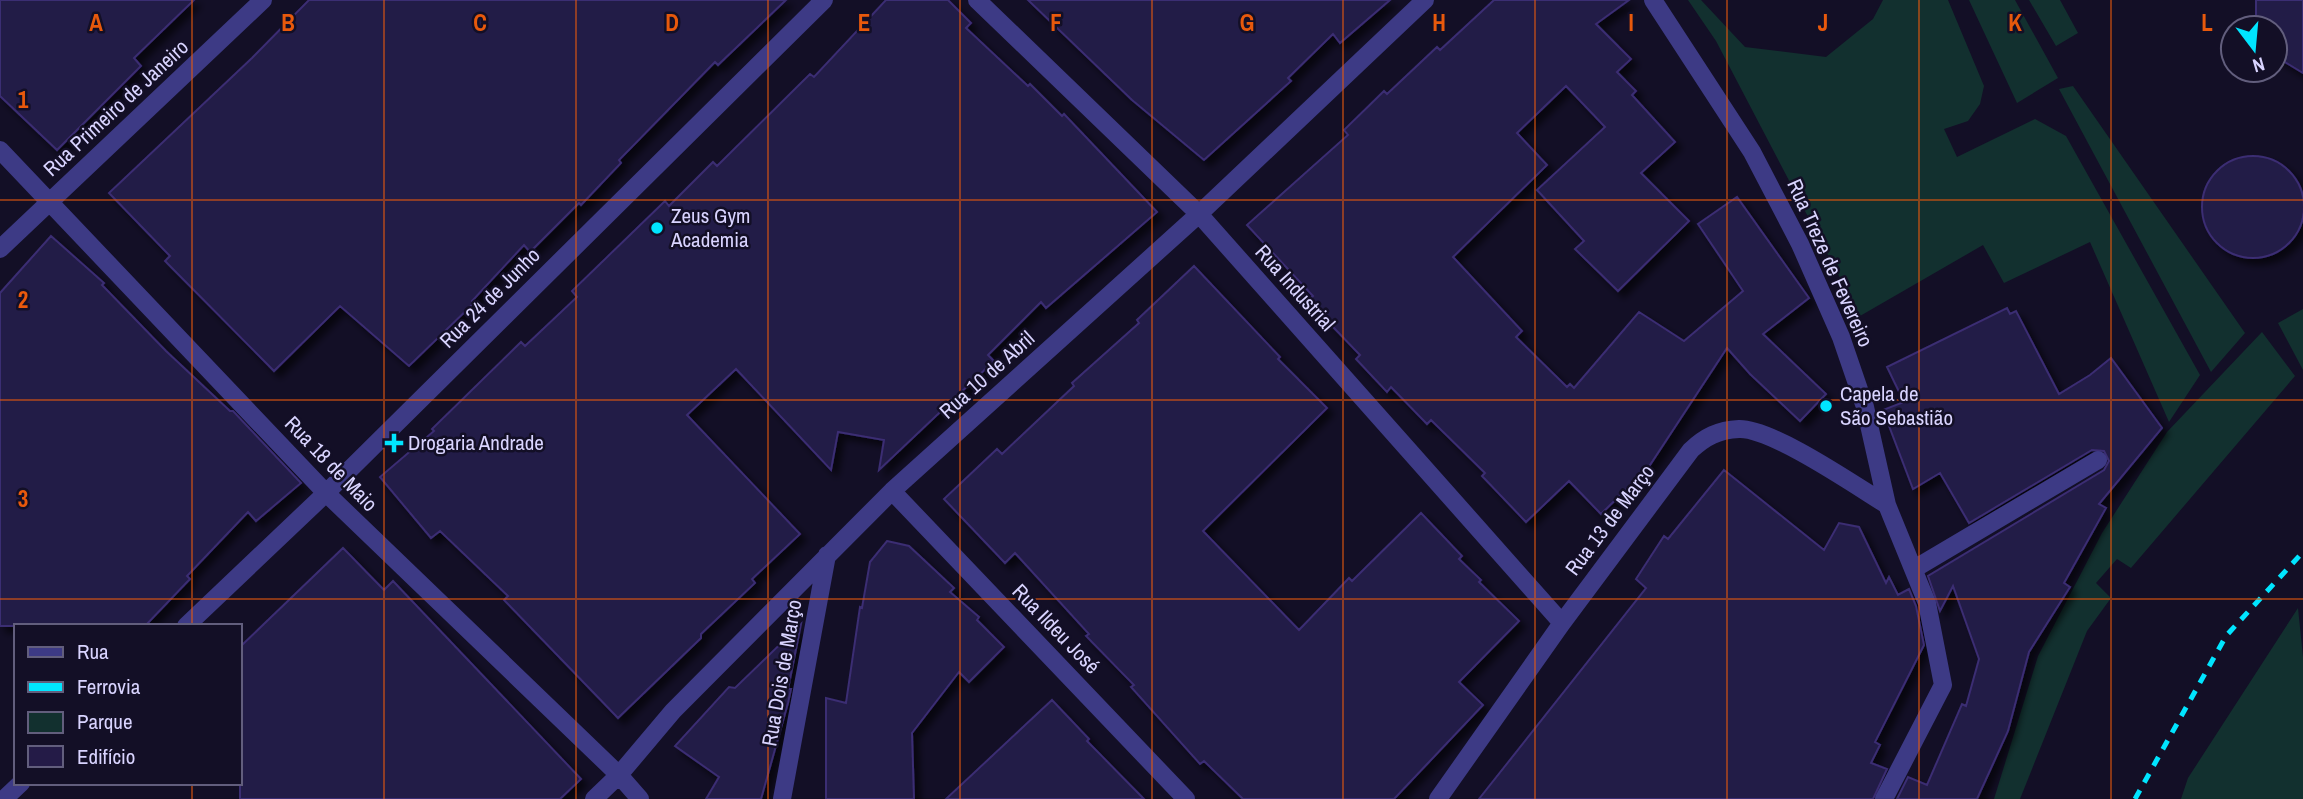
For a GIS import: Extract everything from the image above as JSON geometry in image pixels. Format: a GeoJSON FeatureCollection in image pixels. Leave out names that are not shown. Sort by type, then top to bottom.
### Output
{"type":"FeatureCollection","features":[{"type":"Feature","properties":{"kind":"street","name":"Rua Primeiro de Janeiro"},"geometry":{"type":"LineString","coordinates":[[0,249],[263,0]]}},
{"type":"Feature","properties":{"kind":"street","name":"Rua 24 de Junho"},"geometry":{"type":"LineString","coordinates":[[188,624],[326,493],[824,0]]}},
{"type":"Feature","properties":{"kind":"street","name":"Rua Industrial"},"geometry":{"type":"LineString","coordinates":[[977,0],[1199,214],[1562,623]]}},
{"type":"Feature","properties":{"kind":"street","name":"Rua 10 de Abril"},"geometry":{"type":"LineString","coordinates":[[594,799],[619,775],[673,711],[892,491],[1199,214],[1425,0]]}},
{"type":"Feature","properties":{"kind":"street","name":"Rua Treze de Fevereiro"},"geometry":{"type":"LineString","coordinates":[[1653,0],[1752,152],[1800,244],[1841,337],[1865,407],[1887,505],[1927,603],[1943,685],[1884,799]]}},
{"type":"Feature","properties":{"kind":"street","name":"Rua 18 de Maio"},"geometry":{"type":"LineString","coordinates":[[0,150],[326,493],[619,775],[640,799]]}},
{"type":"Feature","properties":{"kind":"street","name":"Rua 13 de Março"},"geometry":{"type":"LineString","coordinates":[[1438,799],[1562,623],[1690,450],[1706,436],[1740,429],[1780,440],[1887,505]]}},
{"type":"Feature","properties":{"kind":"street"},"geometry":{"type":"LineString","coordinates":[[1914,569],[2098,460]]}},
{"type":"Feature","properties":{"kind":"street","name":"Rua Ildeu José"},"geometry":{"type":"LineString","coordinates":[[892,491],[1186,799]]}},
{"type":"Feature","properties":{"kind":"street","name":"Rua Dois de Março"},"geometry":{"type":"LineString","coordinates":[[782,799],[827,554]]}},
{"type":"Feature","properties":{"kind":"street"},"geometry":{"type":"LineString","coordinates":[[4,799],[19,785]]}},
{"type":"Feature","properties":{"kind":"green space"},"geometry":{"type":"Polygon","coordinates":[[[1688,0],[1701,0],[1745,47],[1826,57],[1873,19],[1883,0],[1948,0],[1984,86],[1980,104],[1968,121],[1944,129],[1957,157],[2035,119],[2066,136],[2200,375],[2169,422],[2090,242],[2004,283],[1983,245],[1860,316],[1716,41],[1688,0]]]}},
{"type":"Feature","properties":{"kind":"green space"},"geometry":{"type":"Polygon","coordinates":[[[1969,0],[2015,0],[2058,78],[2017,103],[1969,0]]]}},
{"type":"Feature","properties":{"kind":"green space"},"geometry":{"type":"Polygon","coordinates":[[[2029,0],[2060,0],[2078,33],[2056,46],[2029,0]]]}},
{"type":"Feature","properties":{"kind":"green space"},"geometry":{"type":"Polygon","coordinates":[[[2073,86],[2245,333],[2211,372],[2059,89],[2073,86]]]}},
{"type":"Feature","properties":{"kind":"green space"},"geometry":{"type":"Polygon","coordinates":[[[2303,309],[2303,370],[2278,323],[2303,309]]]}},
{"type":"Feature","properties":{"kind":"green space"},"geometry":{"type":"Polygon","coordinates":[[[2262,332],[2295,376],[2131,568],[2117,559],[2096,583],[2111,598],[2087,631],[2020,799],[1994,799],[2038,656],[2102,533],[2167,432],[2262,332]]]}},
{"type":"Feature","properties":{"kind":"green space"},"geometry":{"type":"Polygon","coordinates":[[[2298,608],[2303,657],[2303,799],[2181,799],[2188,778],[2298,608]]]}},
{"type":"Feature","properties":{"kind":"building"},"geometry":{"type":"Polygon","coordinates":[[[0,0],[194,0],[134,58],[141,66],[57,150],[0,96],[0,0]]]}},
{"type":"Feature","properties":{"kind":"building"},"geometry":{"type":"Polygon","coordinates":[[[309,0],[786,0],[718,65],[715,62],[619,160],[621,163],[581,205],[579,203],[530,252],[524,245],[472,301],[474,303],[409,366],[340,306],[274,371],[165,261],[170,256],[109,193],[252,58],[309,0]]]}},
{"type":"Feature","properties":{"kind":"building"},"geometry":{"type":"Polygon","coordinates":[[[886,0],[948,0],[971,23],[966,28],[1062,116],[1064,114],[1157,212],[1046,308],[1041,302],[988,355],[994,361],[879,470],[884,440],[838,432],[831,470],[736,369],[687,415],[800,534],[752,579],[755,583],[701,634],[701,638],[618,718],[504,600],[508,596],[440,531],[431,538],[380,477],[434,431],[432,429],[521,342],[525,346],[577,297],[572,291],[665,201],[669,206],[713,162],[717,166],[810,74],[814,77],[886,0]]]}},
{"type":"Feature","properties":{"kind":"building"},"geometry":{"type":"Polygon","coordinates":[[[1028,0],[1390,0],[1340,43],[1333,34],[1288,78],[1291,81],[1204,160],[1132,100],[1028,0]]]}},
{"type":"Feature","properties":{"kind":"building"},"geometry":{"type":"Polygon","coordinates":[[[1494,0],[1629,0],[1596,24],[1631,59],[1617,72],[1636,91],[1632,95],[1675,142],[1641,173],[1689,221],[1618,291],[1575,249],[1584,241],[1537,190],[1605,127],[1566,86],[1517,133],[1547,165],[1453,257],[1522,331],[1516,337],[1567,387],[1570,384],[1574,388],[1639,312],[1684,341],[1743,291],[1698,224],[1737,197],[1809,298],[1763,334],[1826,394],[1800,421],[1750,374],[1727,348],[1648,468],[1601,514],[1569,481],[1526,522],[1482,476],[1485,473],[1431,420],[1427,424],[1391,387],[1387,392],[1356,359],[1360,355],[1308,301],[1313,296],[1247,225],[1348,135],[1344,130],[1384,91],[1387,94],[1437,47],[1440,50],[1494,0]]]}},
{"type":"Feature","properties":{"kind":"building"},"geometry":{"type":"Polygon","coordinates":[[[2256,0],[2303,0],[2303,73],[2289,64],[2289,14],[2256,14],[2256,0]]]}},
{"type":"Feature","properties":{"kind":"building"},"geometry":{"type":"Polygon","coordinates":[[[2253,156],[2273,160],[2289,171],[2300,187],[2304,207],[2300,227],[2289,243],[2273,254],[2253,258],[2233,254],[2217,243],[2206,227],[2202,207],[2206,187],[2217,171],[2233,160],[2253,156]]]}},
{"type":"Feature","properties":{"kind":"building"},"geometry":{"type":"Polygon","coordinates":[[[51,236],[104,283],[102,285],[166,351],[233,411],[301,483],[256,521],[248,512],[187,576],[190,579],[147,624],[0,626],[0,293],[51,236]]]}},
{"type":"Feature","properties":{"kind":"building"},"geometry":{"type":"Polygon","coordinates":[[[1194,266],[1280,357],[1278,359],[1327,408],[1203,531],[1299,630],[1349,578],[1352,581],[1421,513],[1462,556],[1459,559],[1481,580],[1479,582],[1519,621],[1459,682],[1483,705],[1394,799],[1243,799],[1204,761],[1200,764],[1131,687],[1134,685],[1086,636],[1089,634],[1015,553],[1005,563],[944,499],[997,449],[1002,454],[1074,386],[1072,383],[1139,323],[1137,320],[1194,266]]]}},
{"type":"Feature","properties":{"kind":"building"},"geometry":{"type":"Polygon","coordinates":[[[2007,308],[2010,314],[2016,311],[2059,394],[2111,358],[2162,428],[2099,504],[2106,508],[2064,583],[2070,587],[2029,652],[2008,731],[1977,799],[1897,799],[1908,777],[1927,785],[1962,704],[1966,706],[1979,659],[1953,586],[1940,611],[1928,576],[2104,470],[2109,461],[2104,451],[2092,450],[1969,523],[1940,473],[1913,489],[1883,410],[1904,402],[1887,367],[2007,308]]]}},
{"type":"Feature","properties":{"kind":"building"},"geometry":{"type":"Polygon","coordinates":[[[1724,470],[1824,550],[1839,523],[1859,527],[1886,583],[1889,577],[1898,595],[1909,589],[1916,606],[1924,645],[1875,742],[1880,745],[1871,763],[1887,769],[1873,799],[1479,799],[1646,588],[1636,579],[1664,536],[1668,539],[1724,470]]]}},
{"type":"Feature","properties":{"kind":"building"},"geometry":{"type":"Polygon","coordinates":[[[887,541],[909,546],[954,588],[950,592],[979,617],[977,620],[1004,647],[969,682],[959,672],[912,733],[914,799],[826,799],[826,698],[846,703],[860,607],[862,608],[870,562],[887,541]]]}},
{"type":"Feature","properties":{"kind":"building"},"geometry":{"type":"Polygon","coordinates":[[[343,548],[384,590],[393,581],[581,779],[560,799],[240,799],[242,645],[343,548]]]}},
{"type":"Feature","properties":{"kind":"building"},"geometry":{"type":"Polygon","coordinates":[[[801,624],[788,689],[791,689],[788,703],[761,799],[706,799],[719,777],[675,746],[729,687],[735,688],[801,624]]]}},
{"type":"Feature","properties":{"kind":"building"},"geometry":{"type":"Polygon","coordinates":[[[1052,700],[1089,739],[1087,741],[1144,799],[946,799],[1052,700]]]}},
{"type":"Feature","properties":{"kind":"railway"},"geometry":{"type":"LineString","coordinates":[[2135,799],[2226,636],[2303,552]]}},
{"type":"Feature","properties":{"kind":"place","name":"Zeus Gym Academia"},"geometry":{"type":"Point","coordinates":[657,228]}},
{"type":"Feature","properties":{"kind":"place","name":"Capela de São Sebastião"},"geometry":{"type":"Point","coordinates":[1826,406]}},
{"type":"Feature","properties":{"kind":"place","name":"Drogaria Andrade"},"geometry":{"type":"Point","coordinates":[394,443]}}]}
